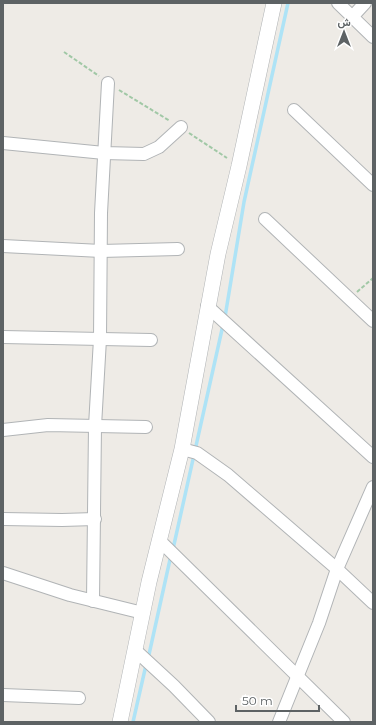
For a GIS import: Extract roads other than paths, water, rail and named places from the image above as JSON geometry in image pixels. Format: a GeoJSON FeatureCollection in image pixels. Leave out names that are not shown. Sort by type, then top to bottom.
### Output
{"type":"FeatureCollection","features":[{"type":"Feature","properties":{"kind":"street"},"geometry":{"type":"LineString","coordinates":[[120,722],[159,540],[182,449],[207,306],[274,3]]}},
{"type":"Feature","properties":{"kind":"street"},"geometry":{"type":"LineString","coordinates":[[338,3],[373,37]]}},
{"type":"Feature","properties":{"kind":"street"},"geometry":{"type":"LineString","coordinates":[[353,16],[365,3]]}},
{"type":"Feature","properties":{"kind":"street"},"geometry":{"type":"LineString","coordinates":[[94,601],[95,426],[100,339],[101,213],[108,83]]}},
{"type":"Feature","properties":{"kind":"street"},"geometry":{"type":"LineString","coordinates":[[294,110],[373,185]]}},
{"type":"Feature","properties":{"kind":"street"},"geometry":{"type":"LineString","coordinates":[[3,143],[104,153],[144,154],[159,147],[181,127]]}},
{"type":"Feature","properties":{"kind":"street"},"geometry":{"type":"LineString","coordinates":[[265,219],[373,321]]}},
{"type":"Feature","properties":{"kind":"street"},"geometry":{"type":"LineString","coordinates":[[3,246],[101,251],[178,249]]}},
{"type":"Feature","properties":{"kind":"street"},"geometry":{"type":"LineString","coordinates":[[207,306],[373,457]]}},
{"type":"Feature","properties":{"kind":"street"},"geometry":{"type":"LineString","coordinates":[[3,337],[151,340]]}},
{"type":"Feature","properties":{"kind":"street"},"geometry":{"type":"LineString","coordinates":[[3,430],[48,425],[146,427]]}},
{"type":"Feature","properties":{"kind":"street"},"geometry":{"type":"LineString","coordinates":[[182,449],[197,453],[228,475],[337,569],[373,603]]}},
{"type":"Feature","properties":{"kind":"street"},"geometry":{"type":"LineString","coordinates":[[279,722],[319,623],[337,569],[373,487]]}},
{"type":"Feature","properties":{"kind":"street"},"geometry":{"type":"LineString","coordinates":[[3,518],[62,520],[95,518]]}},
{"type":"Feature","properties":{"kind":"street"},"geometry":{"type":"LineString","coordinates":[[159,540],[344,722]]}},
{"type":"Feature","properties":{"kind":"street"},"geometry":{"type":"LineString","coordinates":[[3,573],[70,595],[143,613]]}},
{"type":"Feature","properties":{"kind":"street"},"geometry":{"type":"LineString","coordinates":[[135,650],[210,722]]}},
{"type":"Feature","properties":{"kind":"street"},"geometry":{"type":"LineString","coordinates":[[3,695],[79,698]]}},
{"type":"Feature","properties":{"kind":"waterway"},"geometry":{"type":"LineString","coordinates":[[225,317],[244,202],[288,3]]}},
{"type":"Feature","properties":{"kind":"waterway"},"geometry":{"type":"LineString","coordinates":[[173,549],[223,325]]}},
{"type":"Feature","properties":{"kind":"waterway"},"geometry":{"type":"LineString","coordinates":[[148,659],[171,555]]}},
{"type":"Feature","properties":{"kind":"waterway"},"geometry":{"type":"LineString","coordinates":[[133,722],[146,665]]}}]}
